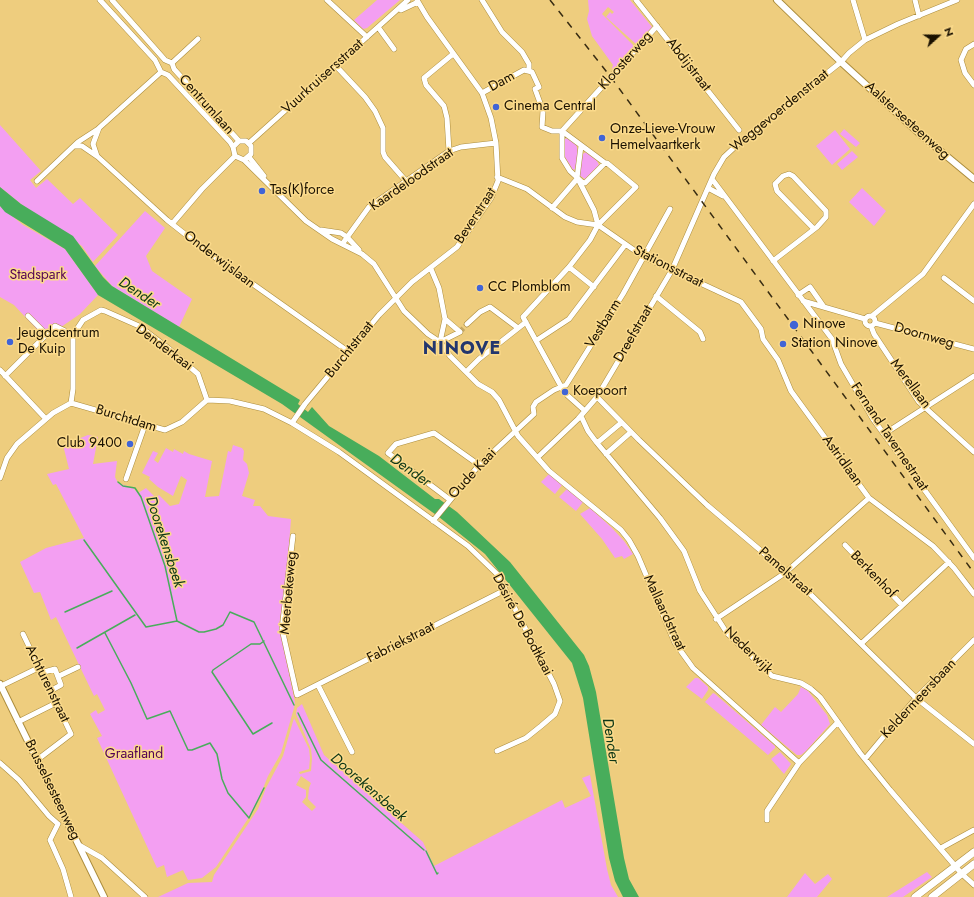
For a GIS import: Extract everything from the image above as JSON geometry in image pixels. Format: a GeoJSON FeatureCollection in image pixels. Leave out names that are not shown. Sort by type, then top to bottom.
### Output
{"type":"FeatureCollection","features":[{"type":"Feature","properties":{"kind":"highway"},"geometry":{"type":"LineString","coordinates":[[915,897],[974,852]]}},
{"type":"Feature","properties":{"kind":"highway"},"geometry":{"type":"LineString","coordinates":[[932,897],[974,864]]}},
{"type":"Feature","properties":{"kind":"main road","name":"Aalstersesteenweg"},"geometry":{"type":"LineString","coordinates":[[777,0],[841,62],[920,134],[974,179]]}},
{"type":"Feature","properties":{"kind":"main road","name":"Brusselsesteenweg"},"geometry":{"type":"LineString","coordinates":[[0,685],[104,897]]}},
{"type":"Feature","properties":{"kind":"street","name":"Centrumlaan"},"geometry":{"type":"LineString","coordinates":[[100,0],[159,66],[161,72],[168,75],[233,147],[235,156],[244,160],[296,212],[318,229],[332,239],[343,243],[362,254]]}},
{"type":"Feature","properties":{"kind":"street","name":"Centrumlaan"},"geometry":{"type":"LineString","coordinates":[[112,0],[239,141]]}},
{"type":"Feature","properties":{"kind":"street"},"geometry":{"type":"LineString","coordinates":[[327,0],[367,37]]}},
{"type":"Feature","properties":{"kind":"street","name":"Vuurkruisersstraat"},"geometry":{"type":"LineString","coordinates":[[249,143],[408,0]]}},
{"type":"Feature","properties":{"kind":"street"},"geometry":{"type":"LineString","coordinates":[[482,0],[502,32],[522,52],[529,64],[529,70]]}},
{"type":"Feature","properties":{"kind":"street","name":"Abdijstraat"},"geometry":{"type":"LineString","coordinates":[[636,0],[746,138]]}},
{"type":"Feature","properties":{"kind":"street"},"geometry":{"type":"LineString","coordinates":[[853,0],[865,40]]}},
{"type":"Feature","properties":{"kind":"street"},"geometry":{"type":"LineString","coordinates":[[915,0],[919,16]]}},
{"type":"Feature","properties":{"kind":"street","name":"Weggevoerdenstraat"},"geometry":{"type":"LineString","coordinates":[[672,270],[712,179],[724,157],[841,62],[849,53],[865,40],[957,0]]}},
{"type":"Feature","properties":{"kind":"street","name":"Vuurkruisersstraat"},"geometry":{"type":"LineString","coordinates":[[396,12],[417,1]]}},
{"type":"Feature","properties":{"kind":"street","name":"Beverstraat"},"geometry":{"type":"LineString","coordinates":[[396,298],[412,282],[431,269],[457,247],[472,227],[494,192],[497,177],[496,143],[491,118],[482,93],[417,1]]}},
{"type":"Feature","properties":{"kind":"street"},"geometry":{"type":"LineString","coordinates":[[123,24],[128,19]]}},
{"type":"Feature","properties":{"kind":"street","name":"Kloosterweg"},"geometry":{"type":"LineString","coordinates":[[562,131],[657,26]]}},
{"type":"Feature","properties":{"kind":"street"},"geometry":{"type":"LineString","coordinates":[[378,27],[394,49]]}},
{"type":"Feature","properties":{"kind":"street","name":"Centrumlaan"},"geometry":{"type":"LineString","coordinates":[[168,75],[173,66],[198,39]]}},
{"type":"Feature","properties":{"kind":"street"},"geometry":{"type":"LineString","coordinates":[[974,44],[966,49],[961,60],[965,73],[974,85]]}},
{"type":"Feature","properties":{"kind":"street"},"geometry":{"type":"LineString","coordinates":[[449,151],[447,118],[444,106],[426,85],[424,78],[453,54]]}},
{"type":"Feature","properties":{"kind":"street"},"geometry":{"type":"LineString","coordinates":[[159,66],[165,60]]}},
{"type":"Feature","properties":{"kind":"street"},"geometry":{"type":"LineString","coordinates":[[336,66],[365,97],[375,111],[383,128],[383,152],[385,157],[406,181]]}},
{"type":"Feature","properties":{"kind":"street","name":"Dam"},"geometry":{"type":"LineString","coordinates":[[482,93],[524,70],[529,70],[532,72],[539,87],[536,89],[543,111],[542,127],[552,131],[562,131]]}},
{"type":"Feature","properties":{"kind":"street"},"geometry":{"type":"LineString","coordinates":[[37,181],[76,146],[78,142],[99,128],[161,72]]}},
{"type":"Feature","properties":{"kind":"street"},"geometry":{"type":"LineString","coordinates":[[98,157],[93,144],[99,128]]}},
{"type":"Feature","properties":{"kind":"street"},"geometry":{"type":"LineString","coordinates":[[466,372],[479,359],[518,328],[569,267],[590,240],[598,226],[636,187],[607,163],[581,146],[562,131]]}},
{"type":"Feature","properties":{"kind":"street"},"geometry":{"type":"LineString","coordinates":[[562,131],[562,158],[577,179],[594,210],[598,226]]}},
{"type":"Feature","properties":{"kind":"street","name":"Centrumlaan"},"geometry":{"type":"LineString","coordinates":[[233,147],[239,141],[243,140],[249,143],[252,151],[249,157],[272,189]]}},
{"type":"Feature","properties":{"kind":"street","name":"Kaardeloodstraat"},"geometry":{"type":"LineString","coordinates":[[343,243],[369,207],[449,151],[461,147],[496,143]]}},
{"type":"Feature","properties":{"kind":"street","name":"Onderwijslaan"},"geometry":{"type":"LineString","coordinates":[[76,146],[82,146],[98,157],[172,224],[249,282],[349,352]]}},
{"type":"Feature","properties":{"kind":"street"},"geometry":{"type":"LineString","coordinates":[[552,208],[577,179],[581,146]]}},
{"type":"Feature","properties":{"kind":"street"},"geometry":{"type":"LineString","coordinates":[[172,224],[202,189],[235,156]]}},
{"type":"Feature","properties":{"kind":"street"},"geometry":{"type":"LineString","coordinates":[[244,160],[249,157]]}},
{"type":"Feature","properties":{"kind":"street"},"geometry":{"type":"LineString","coordinates":[[577,179],[585,183],[605,163]]}},
{"type":"Feature","properties":{"kind":"street"},"geometry":{"type":"LineString","coordinates":[[773,261],[814,229],[825,219],[826,213],[794,176],[785,175],[775,184],[777,191],[814,229]]}},
{"type":"Feature","properties":{"kind":"street"},"geometry":{"type":"LineString","coordinates":[[497,177],[527,189],[565,216],[578,222],[598,226]]}},
{"type":"Feature","properties":{"kind":"street","name":"Fernand Tavernestraat"},"geometry":{"type":"LineString","coordinates":[[712,179],[832,339],[841,364],[873,419],[974,558]]}},
{"type":"Feature","properties":{"kind":"street","name":"Fernand Tavernestraat"},"geometry":{"type":"LineString","coordinates":[[708,188],[725,197]]}},
{"type":"Feature","properties":{"kind":"street"},"geometry":{"type":"LineString","coordinates":[[803,301],[865,319],[872,316],[923,274],[974,204]]}},
{"type":"Feature","properties":{"kind":"street","name":"Vestbarm"},"geometry":{"type":"LineString","coordinates":[[517,431],[534,414],[533,407],[536,402],[563,390],[644,257],[670,209]]}},
{"type":"Feature","properties":{"kind":"street","name":"Stationsstraat"},"geometry":{"type":"LineString","coordinates":[[598,226],[644,257],[740,302]]}},
{"type":"Feature","properties":{"kind":"street","name":"Centrumlaan"},"geometry":{"type":"LineString","coordinates":[[318,229],[341,233],[348,237],[362,254],[380,271],[404,311],[428,334],[440,342],[450,356],[466,372]]}},
{"type":"Feature","properties":{"kind":"street"},"geometry":{"type":"LineString","coordinates":[[537,340],[569,319],[625,245]]}},
{"type":"Feature","properties":{"kind":"street"},"geometry":{"type":"LineString","coordinates":[[569,267],[594,287]]}},
{"type":"Feature","properties":{"kind":"street"},"geometry":{"type":"LineString","coordinates":[[431,269],[439,288],[445,319],[440,342]]}},
{"type":"Feature","properties":{"kind":"street","name":"Dreefstraat"},"geometry":{"type":"LineString","coordinates":[[538,458],[598,397],[672,270]]}},
{"type":"Feature","properties":{"kind":"street"},"geometry":{"type":"LineString","coordinates":[[944,278],[974,301]]}},
{"type":"Feature","properties":{"kind":"street"},"geometry":{"type":"LineString","coordinates":[[798,295],[810,287],[824,307]]}},
{"type":"Feature","properties":{"kind":"street"},"geometry":{"type":"LineString","coordinates":[[656,296],[700,332],[704,339]]}},
{"type":"Feature","properties":{"kind":"street","name":"Burchtstraat"},"geometry":{"type":"LineString","coordinates":[[294,419],[379,315],[396,298]]}},
{"type":"Feature","properties":{"kind":"street","name":"Astridlaan"},"geometry":{"type":"LineString","coordinates":[[740,302],[761,329],[763,339],[778,360],[791,391],[869,498],[928,541],[949,562],[974,594]]}},
{"type":"Feature","properties":{"kind":"street"},"geometry":{"type":"LineString","coordinates":[[467,324],[480,312],[490,307],[518,328]]}},
{"type":"Feature","properties":{"kind":"street","name":"Denderkaai"},"geometry":{"type":"LineString","coordinates":[[73,334],[83,320],[93,313],[106,311],[139,326],[168,348],[198,374],[207,400]]}},
{"type":"Feature","properties":{"kind":"street"},"geometry":{"type":"LineString","coordinates":[[28,316],[46,334]]}},
{"type":"Feature","properties":{"kind":"street","name":"Doornweg"},"geometry":{"type":"LineString","coordinates":[[872,316],[875,320],[873,324],[974,349]]}},
{"type":"Feature","properties":{"kind":"street"},"geometry":{"type":"LineString","coordinates":[[440,342],[460,332],[445,319]]}},
{"type":"Feature","properties":{"kind":"street"},"geometry":{"type":"LineString","coordinates":[[525,319],[563,390],[583,413]]}},
{"type":"Feature","properties":{"kind":"street"},"geometry":{"type":"LineString","coordinates":[[865,319],[866,324],[873,324]]}},
{"type":"Feature","properties":{"kind":"street","name":"Merellaan"},"geometry":{"type":"LineString","coordinates":[[873,324],[874,334],[919,401],[974,452]]}},
{"type":"Feature","properties":{"kind":"street"},"geometry":{"type":"LineString","coordinates":[[0,478],[7,458],[17,444],[53,413],[71,403],[74,382],[73,334],[55,326],[5,376]]}},
{"type":"Feature","properties":{"kind":"street"},"geometry":{"type":"LineString","coordinates":[[0,370],[46,419]]}},
{"type":"Feature","properties":{"kind":"street","name":"Mallaardstraat"},"geometry":{"type":"LineString","coordinates":[[466,372],[499,400],[517,431],[518,436],[556,477],[608,519],[629,540],[638,556],[670,633],[683,656],[693,668],[799,763]]}},
{"type":"Feature","properties":{"kind":"street"},"geometry":{"type":"LineString","coordinates":[[884,434],[974,376]]}},
{"type":"Feature","properties":{"kind":"street","name":"Pamelstraat"},"geometry":{"type":"LineString","coordinates":[[598,397],[621,423],[707,505],[785,573],[799,583],[862,643],[916,698],[974,744]]}},
{"type":"Feature","properties":{"kind":"street","name":"Désiré De Bodtkaai"},"geometry":{"type":"LineString","coordinates":[[207,400],[244,404],[294,419],[434,520],[468,546],[497,574],[554,684],[560,701],[555,714],[545,723],[526,738],[498,751]]}},
{"type":"Feature","properties":{"kind":"street","name":"Burchtdam"},"geometry":{"type":"LineString","coordinates":[[71,403],[161,430],[170,429],[187,418],[207,400]]}},
{"type":"Feature","properties":{"kind":"street","name":"Nederwijk"},"geometry":{"type":"LineString","coordinates":[[583,413],[588,431],[660,518],[684,551],[700,591],[716,619],[727,633],[772,676],[801,683],[820,697],[865,759],[962,874],[974,885]]}},
{"type":"Feature","properties":{"kind":"street"},"geometry":{"type":"LineString","coordinates":[[597,443],[621,423]]}},
{"type":"Feature","properties":{"kind":"street"},"geometry":{"type":"LineString","coordinates":[[126,479],[145,425]]}},
{"type":"Feature","properties":{"kind":"street","name":"Oude Kaai"},"geometry":{"type":"LineString","coordinates":[[434,520],[449,499],[479,465],[517,431]]}},
{"type":"Feature","properties":{"kind":"street"},"geometry":{"type":"LineString","coordinates":[[606,454],[631,432]]}},
{"type":"Feature","properties":{"kind":"street"},"geometry":{"type":"LineString","coordinates":[[449,499],[388,454],[396,444],[434,433],[479,465]]}},
{"type":"Feature","properties":{"kind":"street"},"geometry":{"type":"LineString","coordinates":[[716,619],[785,573],[869,498]]}},
{"type":"Feature","properties":{"kind":"street","name":"Meerbekeweg"},"geometry":{"type":"LineString","coordinates":[[293,536],[282,629],[297,695]]}},
{"type":"Feature","properties":{"kind":"street","name":"Berkenhof"},"geometry":{"type":"LineString","coordinates":[[845,545],[902,605]]}},
{"type":"Feature","properties":{"kind":"street"},"geometry":{"type":"LineString","coordinates":[[862,643],[949,562]]}},
{"type":"Feature","properties":{"kind":"street","name":"Fabriekstraat"},"geometry":{"type":"LineString","coordinates":[[297,695],[505,590]]}},
{"type":"Feature","properties":{"kind":"street","name":"Achturenstraat"},"geometry":{"type":"LineString","coordinates":[[23,634],[71,734],[37,760]]}},
{"type":"Feature","properties":{"kind":"street","name":"Keldermeersbaan"},"geometry":{"type":"LineString","coordinates":[[865,759],[916,698],[974,640]]}},
{"type":"Feature","properties":{"kind":"street"},"geometry":{"type":"LineString","coordinates":[[59,676],[78,667]]}},
{"type":"Feature","properties":{"kind":"street"},"geometry":{"type":"LineString","coordinates":[[0,685],[36,669],[44,672],[55,669],[62,685],[50,691]]}},
{"type":"Feature","properties":{"kind":"street"},"geometry":{"type":"LineString","coordinates":[[318,685],[352,752]]}},
{"type":"Feature","properties":{"kind":"street"},"geometry":{"type":"LineString","coordinates":[[18,722],[56,703]]}},
{"type":"Feature","properties":{"kind":"street"},"geometry":{"type":"LineString","coordinates":[[767,820],[767,811],[799,763],[838,722]]}},
{"type":"Feature","properties":{"kind":"street"},"geometry":{"type":"LineString","coordinates":[[0,763],[19,780],[49,816],[58,824]]}},
{"type":"Feature","properties":{"kind":"street"},"geometry":{"type":"LineString","coordinates":[[67,821],[58,824],[50,840],[63,869],[71,897]]}},
{"type":"Feature","properties":{"kind":"street"},"geometry":{"type":"LineString","coordinates":[[941,848],[974,830]]}},
{"type":"Feature","properties":{"kind":"street"},"geometry":{"type":"LineString","coordinates":[[79,845],[102,858],[145,897]]}},
{"type":"Feature","properties":{"kind":"green space"},"geometry":{"type":"Polygon","coordinates":[[[377,0],[400,0],[367,28],[363,29],[354,20],[377,0]]]}},
{"type":"Feature","properties":{"kind":"green space"},"geometry":{"type":"Polygon","coordinates":[[[588,0],[630,0],[652,27],[636,44],[606,17],[610,12],[612,14],[614,12],[608,7],[602,14],[634,46],[623,57],[624,60],[614,70],[612,68],[613,65],[592,36],[587,19],[589,11],[588,0]]]}},
{"type":"Feature","properties":{"kind":"green space"},"geometry":{"type":"Polygon","coordinates":[[[0,125],[41,171],[30,180],[36,188],[47,179],[73,204],[80,198],[118,235],[93,262],[82,246],[21,204],[0,187],[0,125]]]}},
{"type":"Feature","properties":{"kind":"green space"},"geometry":{"type":"Polygon","coordinates":[[[844,129],[860,143],[856,147],[840,134],[844,129]]]}},
{"type":"Feature","properties":{"kind":"green space"},"geometry":{"type":"Polygon","coordinates":[[[835,130],[850,149],[832,165],[816,146],[835,130]]]}},
{"type":"Feature","properties":{"kind":"green space"},"geometry":{"type":"Polygon","coordinates":[[[568,138],[576,144],[578,152],[575,169],[573,170],[565,157],[565,139],[568,138]]]}},
{"type":"Feature","properties":{"kind":"green space"},"geometry":{"type":"Polygon","coordinates":[[[852,151],[858,157],[842,170],[837,164],[852,151]]]}},
{"type":"Feature","properties":{"kind":"green space"},"geometry":{"type":"Polygon","coordinates":[[[586,152],[597,161],[599,165],[585,179],[579,175],[583,154],[586,152]]]}},
{"type":"Feature","properties":{"kind":"green space"},"geometry":{"type":"Polygon","coordinates":[[[862,188],[886,211],[874,226],[849,202],[862,188]]]}},
{"type":"Feature","properties":{"kind":"green space","name":"Stadspark"},"geometry":{"type":"Polygon","coordinates":[[[0,206],[23,225],[65,249],[98,295],[80,314],[45,338],[14,305],[0,297],[0,206]]]}},
{"type":"Feature","properties":{"kind":"green space"},"geometry":{"type":"Polygon","coordinates":[[[145,211],[165,228],[146,256],[152,271],[192,299],[179,327],[112,286],[95,266],[145,211]]]}},
{"type":"Feature","properties":{"kind":"green space","name":"Graafland"},"geometry":{"type":"Polygon","coordinates":[[[88,435],[98,437],[93,464],[117,461],[115,477],[118,483],[133,488],[138,493],[146,488],[156,498],[159,495],[170,506],[179,504],[187,480],[181,476],[173,496],[158,487],[149,479],[150,477],[142,473],[153,451],[158,453],[154,460],[158,463],[166,448],[173,452],[174,449],[183,454],[184,451],[212,461],[205,497],[219,496],[228,451],[231,452],[233,445],[242,448],[244,451],[243,460],[247,464],[249,473],[242,496],[255,500],[253,506],[260,506],[268,516],[291,519],[286,583],[279,625],[295,702],[294,708],[281,753],[268,776],[255,808],[216,867],[202,878],[188,880],[183,870],[167,877],[164,865],[157,868],[97,738],[102,736],[90,714],[96,710],[98,714],[105,710],[97,694],[94,696],[56,617],[51,620],[40,592],[34,593],[20,562],[46,548],[84,538],[56,484],[53,485],[47,474],[69,469],[63,445],[88,435]]]}},
{"type":"Feature","properties":{"kind":"green space"},"geometry":{"type":"Polygon","coordinates":[[[549,474],[562,485],[555,494],[541,482],[549,474]]]}},
{"type":"Feature","properties":{"kind":"green space"},"geometry":{"type":"Polygon","coordinates":[[[567,489],[583,502],[576,511],[559,497],[567,489]]]}},
{"type":"Feature","properties":{"kind":"green space"},"geometry":{"type":"Polygon","coordinates":[[[590,508],[611,527],[624,541],[633,554],[624,559],[622,556],[615,558],[602,539],[580,514],[590,508]]]}},
{"type":"Feature","properties":{"kind":"green space"},"geometry":{"type":"Polygon","coordinates":[[[695,678],[698,678],[708,687],[708,690],[702,699],[686,687],[695,678]]]}},
{"type":"Feature","properties":{"kind":"green space"},"geometry":{"type":"Polygon","coordinates":[[[801,687],[808,691],[827,715],[830,724],[806,751],[801,755],[797,755],[761,725],[775,707],[781,712],[798,694],[801,687]]]}},
{"type":"Feature","properties":{"kind":"green space"},"geometry":{"type":"Polygon","coordinates":[[[713,693],[775,746],[775,748],[768,755],[705,702],[713,693]]]}},
{"type":"Feature","properties":{"kind":"green space"},"geometry":{"type":"Polygon","coordinates":[[[302,704],[324,755],[423,842],[434,866],[562,800],[565,808],[591,796],[582,778],[590,775],[607,869],[611,885],[618,897],[158,897],[188,883],[212,882],[214,875],[258,809],[266,788],[283,756],[294,718],[309,749],[310,758],[309,769],[299,772],[300,774],[311,771],[311,749],[296,714],[297,708],[302,704]],[[301,776],[296,785],[306,790],[306,797],[302,802],[312,811],[316,807],[308,799],[311,783],[301,776]]]}},
{"type":"Feature","properties":{"kind":"green space"},"geometry":{"type":"Polygon","coordinates":[[[780,752],[791,764],[784,774],[771,759],[780,752]]]}},
{"type":"Feature","properties":{"kind":"green space"},"geometry":{"type":"Polygon","coordinates":[[[927,872],[932,877],[903,897],[887,897],[927,872]]]}},
{"type":"Feature","properties":{"kind":"green space"},"geometry":{"type":"Polygon","coordinates":[[[805,873],[815,884],[828,874],[832,879],[817,897],[787,897],[805,873]]]}},
{"type":"Feature","properties":{"kind":"shaded area"},"geometry":{"type":"Polygon","coordinates":[[[0,187],[21,204],[73,236],[103,277],[112,286],[300,400],[298,404],[308,412],[312,407],[329,426],[379,456],[435,499],[439,499],[457,512],[510,562],[584,655],[589,666],[596,692],[624,858],[629,879],[639,897],[623,897],[615,881],[609,858],[583,698],[572,663],[485,554],[439,517],[282,404],[98,295],[65,249],[5,212],[0,206],[0,187]]]}},
{"type":"Feature","properties":{"kind":"waterway","name":"Doorekensbeek"},"geometry":{"type":"LineString","coordinates":[[118,482],[123,486],[135,488],[141,497],[165,566],[177,621]]}},
{"type":"Feature","properties":{"kind":"waterway","name":"Doorekensbeek"},"geometry":{"type":"LineString","coordinates":[[84,540],[146,627],[177,621],[199,632],[204,632],[216,629],[223,625],[230,612],[254,622],[294,705]]}},
{"type":"Feature","properties":{"kind":"waterway"},"geometry":{"type":"LineString","coordinates":[[65,612],[112,591]]}},
{"type":"Feature","properties":{"kind":"waterway"},"geometry":{"type":"LineString","coordinates":[[77,648],[135,615]]}},
{"type":"Feature","properties":{"kind":"waterway"},"geometry":{"type":"LineString","coordinates":[[105,633],[131,683],[147,719],[170,711],[188,750],[192,750],[210,743],[217,754],[222,779],[228,793],[249,818],[264,788]]}},
{"type":"Feature","properties":{"kind":"waterway"},"geometry":{"type":"LineString","coordinates":[[264,641],[260,644],[251,644],[212,672],[253,734],[272,723]]}},
{"type":"Feature","properties":{"kind":"waterway","name":"Doorekensbeek"},"geometry":{"type":"LineString","coordinates":[[298,713],[321,760],[424,850]]}},
{"type":"Feature","properties":{"kind":"waterway","name":"Doorekensbeek"},"geometry":{"type":"LineString","coordinates":[[426,851],[437,874],[438,873]]}},
{"type":"Feature","properties":{"kind":"tunnel"},"geometry":{"type":"LineString","coordinates":[[460,332],[467,324]]}},
{"type":"Feature","properties":{"kind":"railway"},"geometry":{"type":"LineString","coordinates":[[550,0],[610,76],[974,573]]}},
{"type":"Feature","properties":{"kind":"place","name":"Cinema Central"},"geometry":{"type":"Point","coordinates":[496,107]}},
{"type":"Feature","properties":{"kind":"place","name":"Onze-Lieve-Vrouw Hemelvaartkerk"},"geometry":{"type":"Point","coordinates":[602,138]}},
{"type":"Feature","properties":{"kind":"place","name":"Tas(K)force"},"geometry":{"type":"Point","coordinates":[262,191]}},
{"type":"Feature","properties":{"kind":"place","name":"CC Plomblom"},"geometry":{"type":"Point","coordinates":[480,288]}},
{"type":"Feature","properties":{"kind":"place","name":"Ninove"},"geometry":{"type":"Point","coordinates":[794,325]}},
{"type":"Feature","properties":{"kind":"place","name":"Jeugdcentrum De Kuip"},"geometry":{"type":"Point","coordinates":[10,342]}},
{"type":"Feature","properties":{"kind":"place","name":"Station Ninove"},"geometry":{"type":"Point","coordinates":[783,344]}},
{"type":"Feature","properties":{"kind":"place","name":"Koepoort"},"geometry":{"type":"Point","coordinates":[565,392]}},
{"type":"Feature","properties":{"kind":"place","name":"Club 9400"},"geometry":{"type":"Point","coordinates":[130,444]}},
{"type":"Feature","properties":{"kind":"district","name":"NINOVE"},"geometry":{"type":"Point","coordinates":[462,350]}},
{"type":"Feature","properties":{"kind":"water label","name":"Dender"},"geometry":{"type":"Point","coordinates":[139,294]}},
{"type":"Feature","properties":{"kind":"water label","name":"Dender"},"geometry":{"type":"Point","coordinates":[410,471]}},
{"type":"Feature","properties":{"kind":"water label","name":"Dender"},"geometry":{"type":"Point","coordinates":[610,741]}}]}
